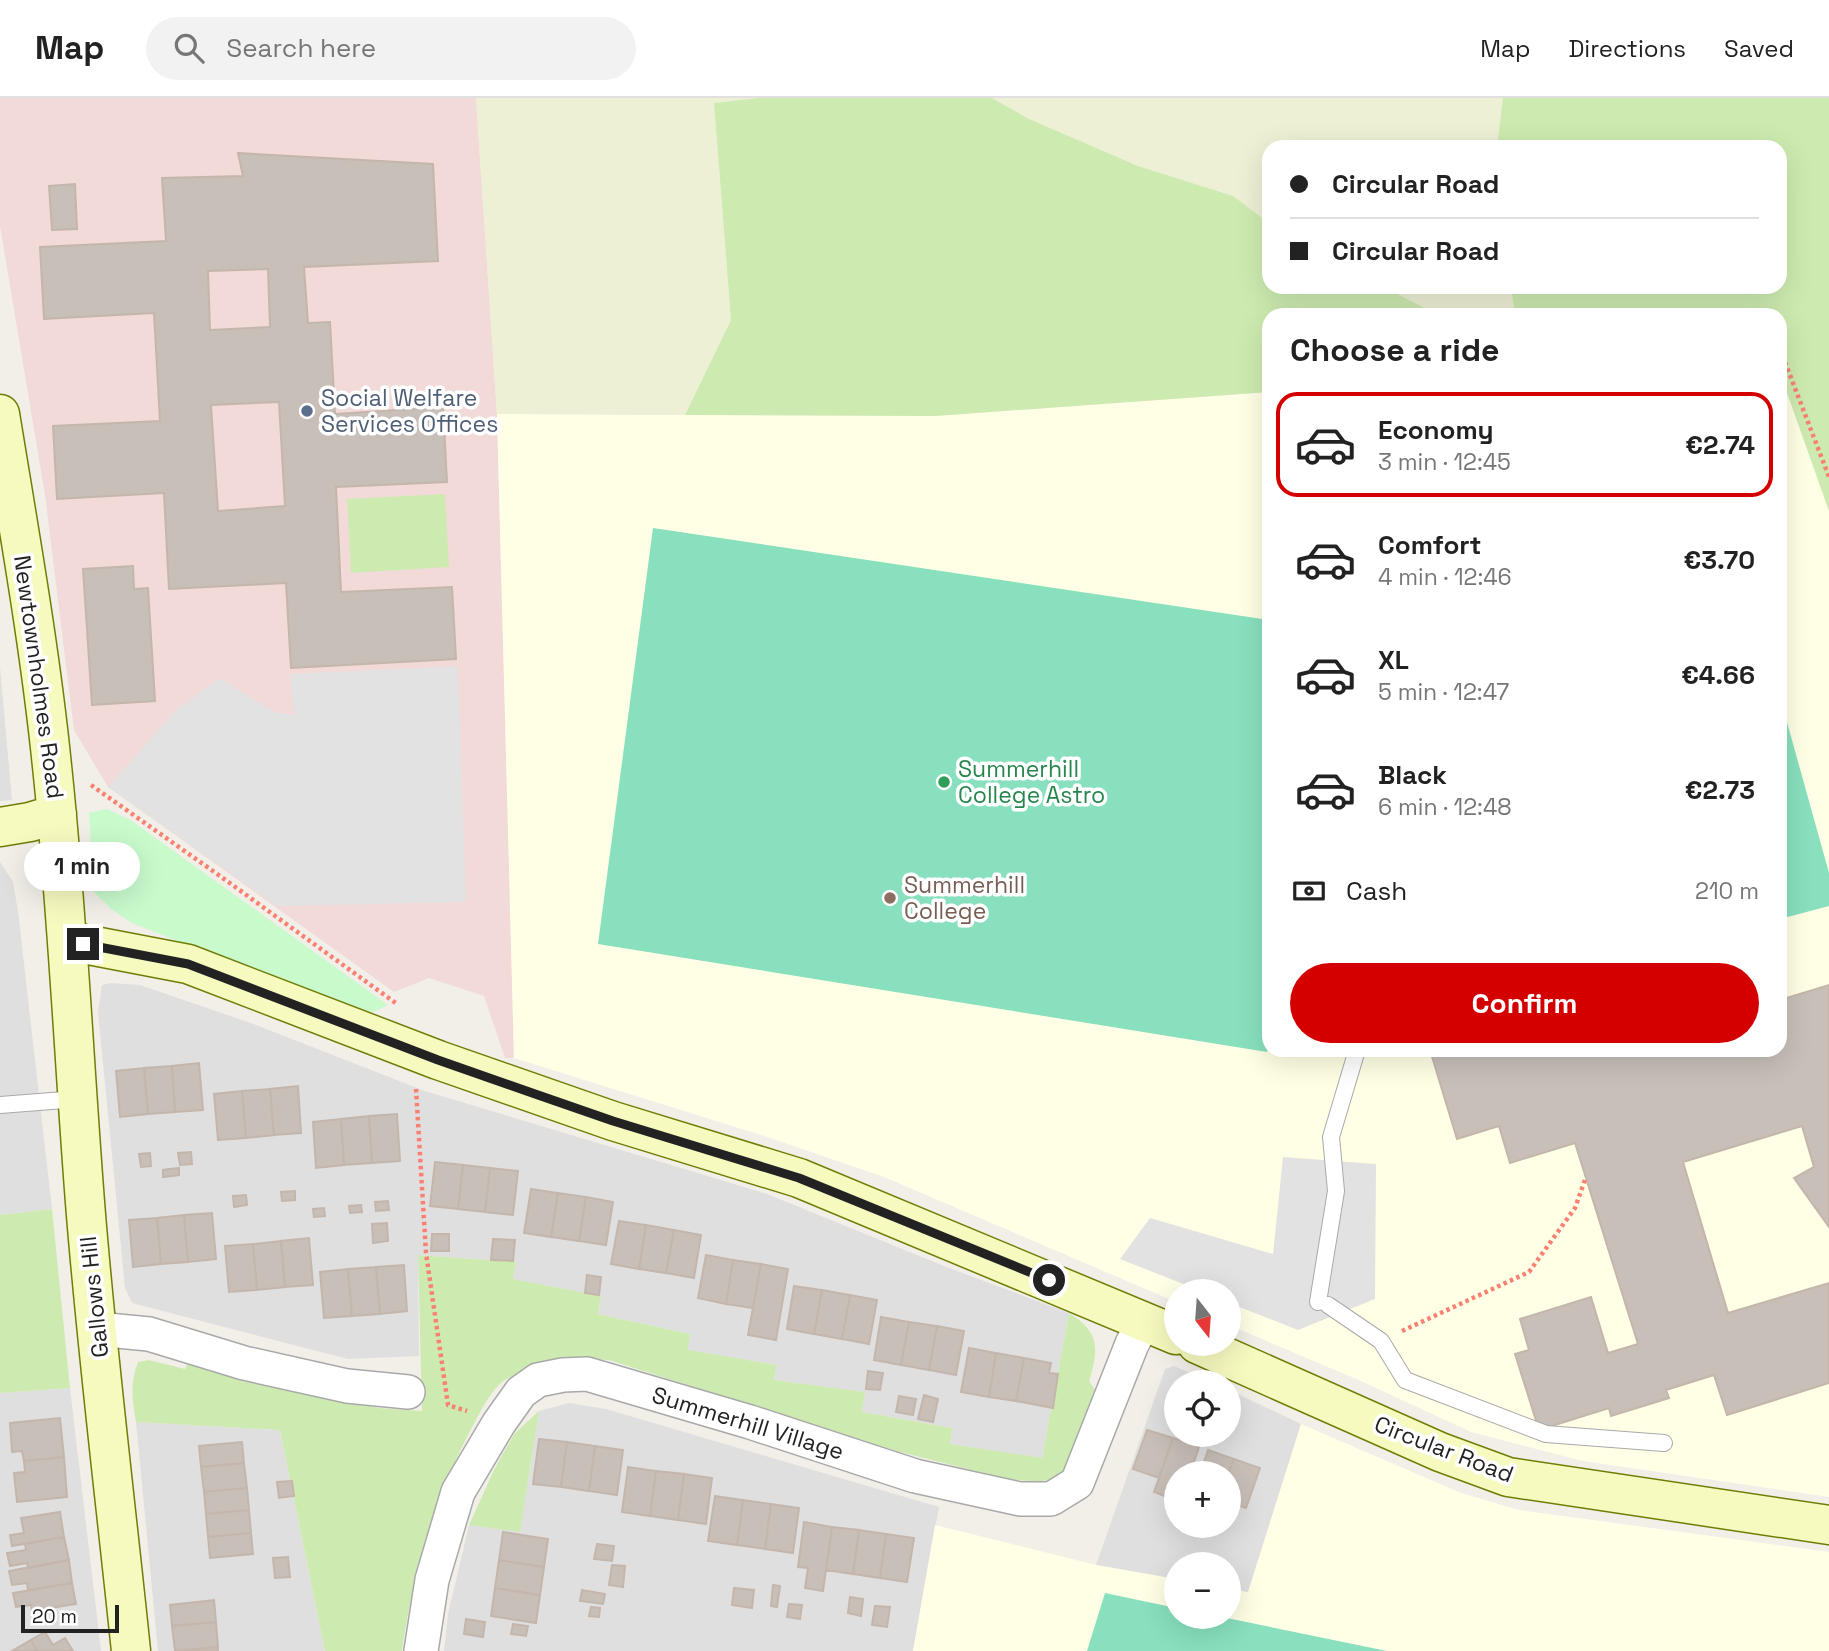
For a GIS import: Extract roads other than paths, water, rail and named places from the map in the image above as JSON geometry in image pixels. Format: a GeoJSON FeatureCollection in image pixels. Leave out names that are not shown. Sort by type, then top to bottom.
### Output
{"type":"FeatureCollection","features":[{"type":"Feature","properties":{"kind":"street","name":"Newtownholmes Road"},"geometry":{"type":"LineString","coordinates":[[0,414],[43,681],[68,942]]}},
{"type":"Feature","properties":{"kind":"street"},"geometry":{"type":"LineString","coordinates":[[0,827],[57,814]]}},
{"type":"Feature","properties":{"kind":"street"},"geometry":{"type":"LineString","coordinates":[[68,942],[188,964],[414,1050],[613,1121],[799,1178],[1160,1328]]}},
{"type":"Feature","properties":{"kind":"street","name":"Gallows Hill"},"geometry":{"type":"LineString","coordinates":[[68,942],[77,1098],[97,1329],[131,1651]]}},
{"type":"Feature","properties":{"kind":"street","name":"Summerhill Village"},"geometry":{"type":"LineString","coordinates":[[421,1651],[432,1580],[458,1492],[521,1392],[538,1380],[587,1374],[750,1422],[915,1476],[1020,1499],[1051,1499],[1077,1483],[1132,1344],[1160,1328]]}},
{"type":"Feature","properties":{"kind":"street"},"geometry":{"type":"LineString","coordinates":[[97,1329],[149,1334],[244,1363],[347,1386],[408,1392]]}},
{"type":"Feature","properties":{"kind":"street","name":"Circular Road"},"geometry":{"type":"LineString","coordinates":[[1224,1356],[1440,1452],[1508,1477],[1829,1525]]}},
{"type":"Feature","properties":{"kind":"lane"},"geometry":{"type":"LineString","coordinates":[[1355,1057],[1331,1137],[1336,1191],[1323,1304],[1381,1341],[1405,1380],[1546,1434],[1664,1443]]}},
{"type":"Feature","properties":{"kind":"lane"},"geometry":{"type":"LineString","coordinates":[[0,1105],[77,1098]]}},
{"type":"Feature","properties":{"kind":"place","name":"Social Welfare Services Offices"},"geometry":{"type":"Point","coordinates":[307,411]}},
{"type":"Feature","properties":{"kind":"place","name":"Summerhill College Astro"},"geometry":{"type":"Point","coordinates":[944,782]}},
{"type":"Feature","properties":{"kind":"place","name":"Summerhill College"},"geometry":{"type":"Point","coordinates":[890,898]}}]}
